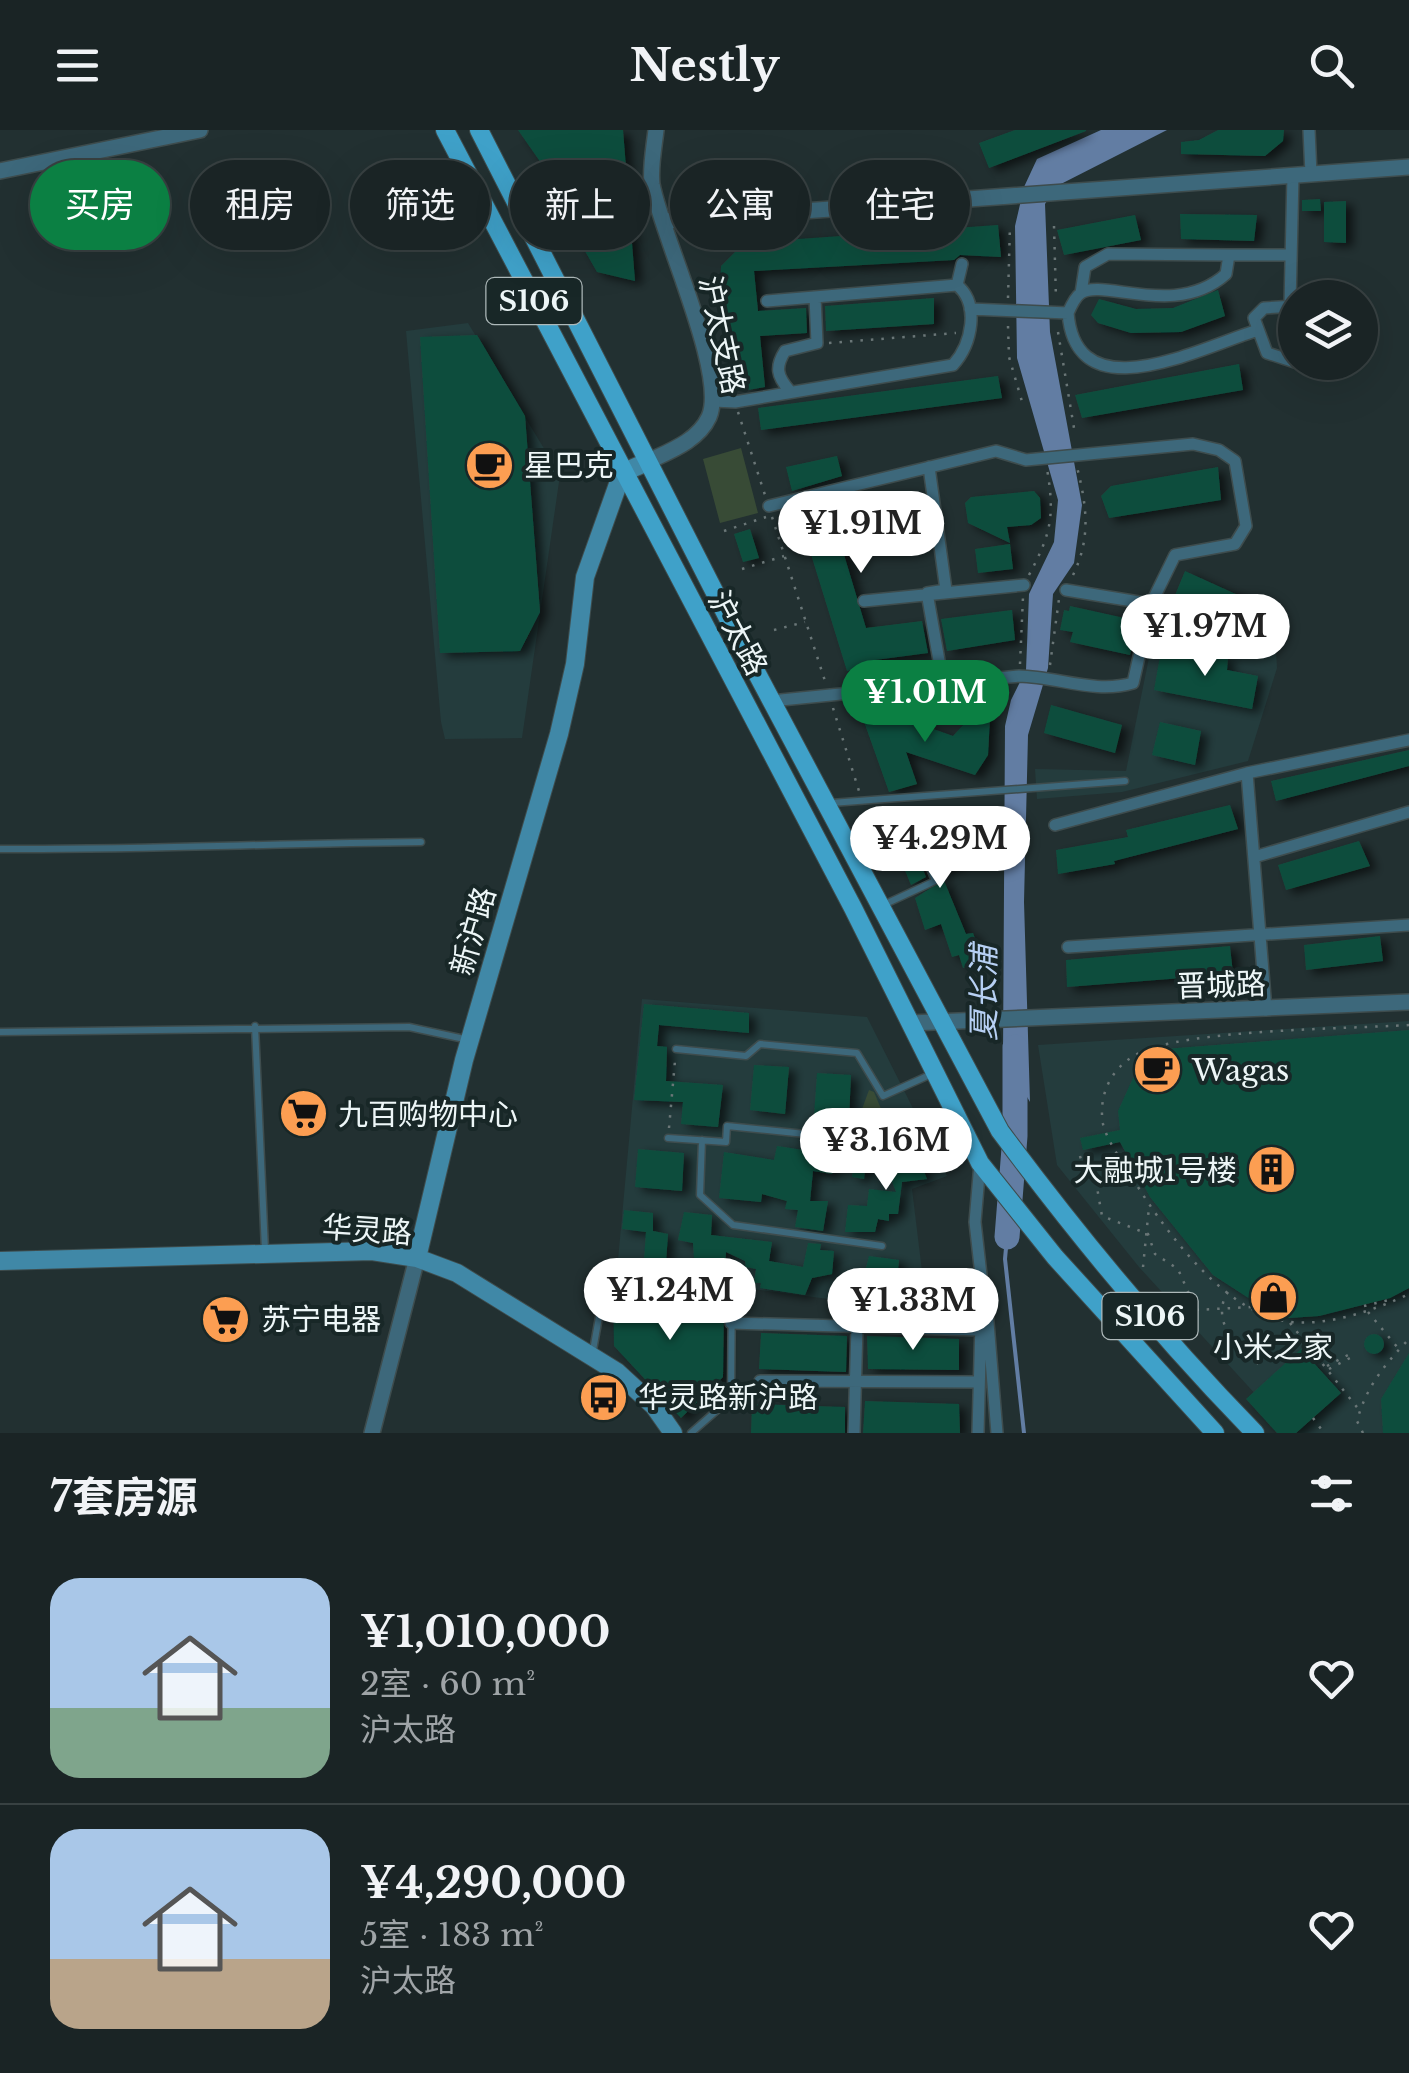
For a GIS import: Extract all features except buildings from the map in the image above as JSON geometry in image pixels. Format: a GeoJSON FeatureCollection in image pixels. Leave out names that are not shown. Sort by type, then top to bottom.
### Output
{"type":"FeatureCollection","features":[{"type":"Feature","properties":{"kind":"main road","name":"沪太路"},"geometry":{"type":"LineString","coordinates":[[445,130],[980,1163]]}},
{"type":"Feature","properties":{"kind":"main road","name":"沪太路"},"geometry":{"type":"LineString","coordinates":[[479,130],[771,701],[1000,1131],[1048,1195],[1208,1385],[1256,1433]]}},
{"type":"Feature","properties":{"kind":"main road"},"geometry":{"type":"LineString","coordinates":[[622,473],[647,462]]}},
{"type":"Feature","properties":{"kind":"main road","name":"新沪路"},"geometry":{"type":"LineString","coordinates":[[417,1258],[470,1040],[559,734],[574,664],[585,577],[622,473]]}},
{"type":"Feature","properties":{"kind":"main road","name":"S106"},"geometry":{"type":"LineString","coordinates":[[980,1163],[1033,1231],[1215,1433]]}},
{"type":"Feature","properties":{"kind":"main road","name":"华灵路"},"geometry":{"type":"LineString","coordinates":[[0,1261],[372,1251],[417,1258],[457,1273],[618,1372],[654,1406],[674,1433]]}},
{"type":"Feature","properties":{"kind":"street"},"geometry":{"type":"LineString","coordinates":[[0,171],[200,130]]}},
{"type":"Feature","properties":{"kind":"street","name":"沪太支路"},"geometry":{"type":"LineString","coordinates":[[647,462],[694,436],[704,424],[713,401],[652,182],[656,130]]}},
{"type":"Feature","properties":{"kind":"street"},"geometry":{"type":"LineString","coordinates":[[1309,130],[1311,174]]}},
{"type":"Feature","properties":{"kind":"street"},"geometry":{"type":"LineString","coordinates":[[665,220],[1409,167]]}},
{"type":"Feature","properties":{"kind":"street"},"geometry":{"type":"LineString","coordinates":[[1291,280],[1293,175]]}},
{"type":"Feature","properties":{"kind":"street"},"geometry":{"type":"LineString","coordinates":[[1081,293],[1085,267],[1108,254],[1291,255]]}},
{"type":"Feature","properties":{"kind":"street"},"geometry":{"type":"LineString","coordinates":[[970,308],[1062,312],[1081,293],[1094,289],[1147,298],[1183,294],[1218,281],[1226,274],[1229,255]]}},
{"type":"Feature","properties":{"kind":"street"},"geometry":{"type":"LineString","coordinates":[[957,285],[962,264]]}},
{"type":"Feature","properties":{"kind":"street"},"geometry":{"type":"LineString","coordinates":[[713,401],[734,402],[954,365],[962,356],[969,332],[970,308],[966,293],[957,285],[767,301]]}},
{"type":"Feature","properties":{"kind":"street"},"geometry":{"type":"LineString","coordinates":[[790,390],[778,373],[778,362],[785,351],[818,343],[815,297]]}},
{"type":"Feature","properties":{"kind":"street"},"geometry":{"type":"LineString","coordinates":[[1278,307],[1264,308],[1254,318],[1255,331],[1266,353],[1278,357]]}},
{"type":"Feature","properties":{"kind":"street"},"geometry":{"type":"LineString","coordinates":[[1062,312],[1086,360],[1102,368],[1180,358],[1255,331]]}},
{"type":"Feature","properties":{"kind":"street"},"geometry":{"type":"LineString","coordinates":[[771,511],[996,452],[1026,460],[1193,444],[1219,450],[1235,461],[1246,526],[1235,544],[1175,555],[1150,604],[1133,683],[1108,691],[1049,676],[1020,676],[771,701]]}},
{"type":"Feature","properties":{"kind":"street"},"geometry":{"type":"LineString","coordinates":[[929,467],[946,590]]}},
{"type":"Feature","properties":{"kind":"street"},"geometry":{"type":"LineString","coordinates":[[864,601],[946,590],[1024,586]]}},
{"type":"Feature","properties":{"kind":"street"},"geometry":{"type":"LineString","coordinates":[[1066,590],[1150,604]]}},
{"type":"Feature","properties":{"kind":"street"},"geometry":{"type":"LineString","coordinates":[[928,593],[943,684]]}},
{"type":"Feature","properties":{"kind":"street"},"geometry":{"type":"LineString","coordinates":[[1055,825],[1248,773],[1409,740]]}},
{"type":"Feature","properties":{"kind":"street"},"geometry":{"type":"LineString","coordinates":[[1248,773],[1266,1010]]}},
{"type":"Feature","properties":{"kind":"street"},"geometry":{"type":"LineString","coordinates":[[1254,857],[1409,812]]}},
{"type":"Feature","properties":{"kind":"street"},"geometry":{"type":"LineString","coordinates":[[1068,947],[1409,925]]}},
{"type":"Feature","properties":{"kind":"street","name":"晋城路"},"geometry":{"type":"LineString","coordinates":[[942,1025],[1409,1002]]}},
{"type":"Feature","properties":{"kind":"street"},"geometry":{"type":"LineString","coordinates":[[910,1024],[942,1025]]}},
{"type":"Feature","properties":{"kind":"street"},"geometry":{"type":"LineString","coordinates":[[978,1433],[982,1284],[975,1222],[980,1163]]}},
{"type":"Feature","properties":{"kind":"street","name":"新沪路"},"geometry":{"type":"LineString","coordinates":[[372,1433],[417,1258]]}},
{"type":"Feature","properties":{"kind":"street"},"geometry":{"type":"LineString","coordinates":[[982,1284],[990,1312],[997,1433]]}},
{"type":"Feature","properties":{"kind":"street"},"geometry":{"type":"LineString","coordinates":[[732,1323],[980,1330]]}},
{"type":"Feature","properties":{"kind":"street"},"geometry":{"type":"LineString","coordinates":[[854,1433],[857,1326]]}},
{"type":"Feature","properties":{"kind":"street"},"geometry":{"type":"LineString","coordinates":[[760,1381],[978,1382]]}},
{"type":"Feature","properties":{"kind":"lane"},"geometry":{"type":"LineString","coordinates":[[825,804],[1125,781]]}},
{"type":"Feature","properties":{"kind":"lane"},"geometry":{"type":"LineString","coordinates":[[853,856],[917,835],[935,881],[880,906]]}},
{"type":"Feature","properties":{"kind":"lane"},"geometry":{"type":"LineString","coordinates":[[0,849],[156,850],[206,844],[236,847],[421,842]]}},
{"type":"Feature","properties":{"kind":"lane"},"geometry":{"type":"LineString","coordinates":[[255,1026],[265,1254]]}},
{"type":"Feature","properties":{"kind":"lane"},"geometry":{"type":"LineString","coordinates":[[0,1032],[409,1027],[470,1040]]}},
{"type":"Feature","properties":{"kind":"lane"},"geometry":{"type":"LineString","coordinates":[[676,1050],[746,1056],[760,1044],[857,1052],[883,1096],[935,1073]]}},
{"type":"Feature","properties":{"kind":"lane"},"geometry":{"type":"LineString","coordinates":[[668,1138],[726,1142],[728,1126],[883,1142],[954,1111]]}},
{"type":"Feature","properties":{"kind":"lane"},"geometry":{"type":"LineString","coordinates":[[702,1140],[700,1195],[733,1224],[882,1246]]}},
{"type":"Feature","properties":{"kind":"lane"},"geometry":{"type":"LineString","coordinates":[[592,1357],[606,1278],[732,1283],[731,1398],[691,1433]]}},
{"type":"Feature","properties":{"kind":"path"},"geometry":{"type":"LineString","coordinates":[[818,343],[969,332]]}},
{"type":"Feature","properties":{"kind":"path"},"geometry":{"type":"LineString","coordinates":[[734,402],[862,801]]}},
{"type":"Feature","properties":{"kind":"path"},"geometry":{"type":"LineString","coordinates":[[1049,676],[1059,597],[1085,550],[1087,507],[1074,454]]}},
{"type":"Feature","properties":{"kind":"path"},"geometry":{"type":"LineString","coordinates":[[1020,676],[1024,586],[1050,535],[1052,500],[1045,458]]}},
{"type":"Feature","properties":{"kind":"path"},"geometry":{"type":"LineString","coordinates":[[724,531],[771,511]]}},
{"type":"Feature","properties":{"kind":"path"},"geometry":{"type":"LineString","coordinates":[[742,568],[785,556]]}},
{"type":"Feature","properties":{"kind":"path"},"geometry":{"type":"LineString","coordinates":[[774,630],[806,622]]}},
{"type":"Feature","properties":{"kind":"path"},"geometry":{"type":"LineString","coordinates":[[1360,1411],[1290,1322],[1255,1307],[1207,1276],[1150,1206],[1104,1126],[1102,1099],[1122,1064],[1162,1044],[1409,1025]]}},
{"type":"Feature","properties":{"kind":"path"},"geometry":{"type":"LineString","coordinates":[[668,1138],[676,1050]]}},
{"type":"Feature","properties":{"kind":"path"},"geometry":{"type":"LineString","coordinates":[[1080,1156],[1083,1167],[1095,1176],[1102,1216],[1144,1230],[1156,1254],[1178,1268],[1196,1310],[1255,1307]]}},
{"type":"Feature","properties":{"kind":"path"},"geometry":{"type":"LineString","coordinates":[[1143,1267],[1144,1230],[1150,1206]]}},
{"type":"Feature","properties":{"kind":"path"},"geometry":{"type":"LineString","coordinates":[[1228,1290],[1220,1310],[1238,1350],[1264,1367]]}},
{"type":"Feature","properties":{"kind":"path"},"geometry":{"type":"LineString","coordinates":[[1290,1322],[1366,1308],[1409,1294]]}},
{"type":"Feature","properties":{"kind":"path"},"geometry":{"type":"LineString","coordinates":[[1366,1308],[1399,1350]]}},
{"type":"Feature","properties":{"kind":"path"},"geometry":{"type":"LineString","coordinates":[[1363,1433],[1357,1422],[1380,1369],[1409,1339]]}},
{"type":"Feature","properties":{"kind":"path"},"geometry":{"type":"LineString","coordinates":[[1327,1368],[1349,1356]]}},
{"type":"Feature","properties":{"kind":"path"},"geometry":{"type":"LineString","coordinates":[[1313,1418],[1324,1433]]}},
{"type":"Feature","properties":{"kind":"shaded area"},"geometry":{"type":"Polygon","coordinates":[[[468,323],[560,475],[522,738],[445,739],[441,722],[406,331],[468,323]]]}},
{"type":"Feature","properties":{"kind":"shaded area"},"geometry":{"type":"Polygon","coordinates":[[[1155,628],[1275,632],[1277,668],[1248,761],[1122,792],[1037,799],[1035,769],[1126,771],[1155,628]]]}},
{"type":"Feature","properties":{"kind":"shaded area"},"geometry":{"type":"Polygon","coordinates":[[[642,999],[867,1017],[947,1176],[912,1189],[927,1312],[617,1271],[642,999]]]}},
{"type":"Feature","properties":{"kind":"shaded area"},"geometry":{"type":"Polygon","coordinates":[[[1409,1021],[1409,1433],[1291,1433],[1139,1267],[1057,1165],[1038,1045],[1409,1021]]]}},
{"type":"Feature","properties":{"kind":"green space"},"geometry":{"type":"Polygon","coordinates":[[[741,448],[758,513],[720,523],[703,459],[741,448]]]}},
{"type":"Feature","properties":{"kind":"green space"},"geometry":{"type":"Polygon","coordinates":[[[869,1090],[874,1092],[887,1123],[872,1125],[859,1117],[869,1090]]]}},
{"type":"Feature","properties":{"kind":"water"},"geometry":{"type":"Polygon","coordinates":[[[1101,130],[1167,130],[1057,186],[1045,204],[1050,332],[1082,505],[1074,563],[1053,594],[1048,668],[1028,735],[1024,902],[1030,1102],[1003,1056],[1005,726],[1011,700],[1026,670],[1029,594],[1054,542],[1058,500],[1017,358],[1015,226],[1024,187],[1037,159],[1101,130]]]}},
{"type":"Feature","properties":{"kind":"waterway","name":"夏长浦"},"geometry":{"type":"LineString","coordinates":[[1007,1237],[1015,1136],[1015,1047]]}},
{"type":"Feature","properties":{"kind":"waterway","name":"夏长浦"},"geometry":{"type":"LineString","coordinates":[[1007,1237],[1005,1259],[1024,1433]]}},
{"type":"Feature","properties":{"kind":"place","name":"星巴克"},"geometry":{"type":"Point","coordinates":[489,465]}},
{"type":"Feature","properties":{"kind":"place","name":"Wagas"},"geometry":{"type":"Point","coordinates":[1157,1070]}},
{"type":"Feature","properties":{"kind":"place","name":"九百购物中心"},"geometry":{"type":"Point","coordinates":[303,1114]}},
{"type":"Feature","properties":{"kind":"place","name":"大融城1号楼"},"geometry":{"type":"Point","coordinates":[1272,1170]}},
{"type":"Feature","properties":{"kind":"place","name":"小米之家"},"geometry":{"type":"Point","coordinates":[1273,1298]}},
{"type":"Feature","properties":{"kind":"place","name":"苏宁电器"},"geometry":{"type":"Point","coordinates":[226,1319]}},
{"type":"Feature","properties":{"kind":"place","name":"华灵路新沪路"},"geometry":{"type":"Point","coordinates":[603,1397]}}]}
